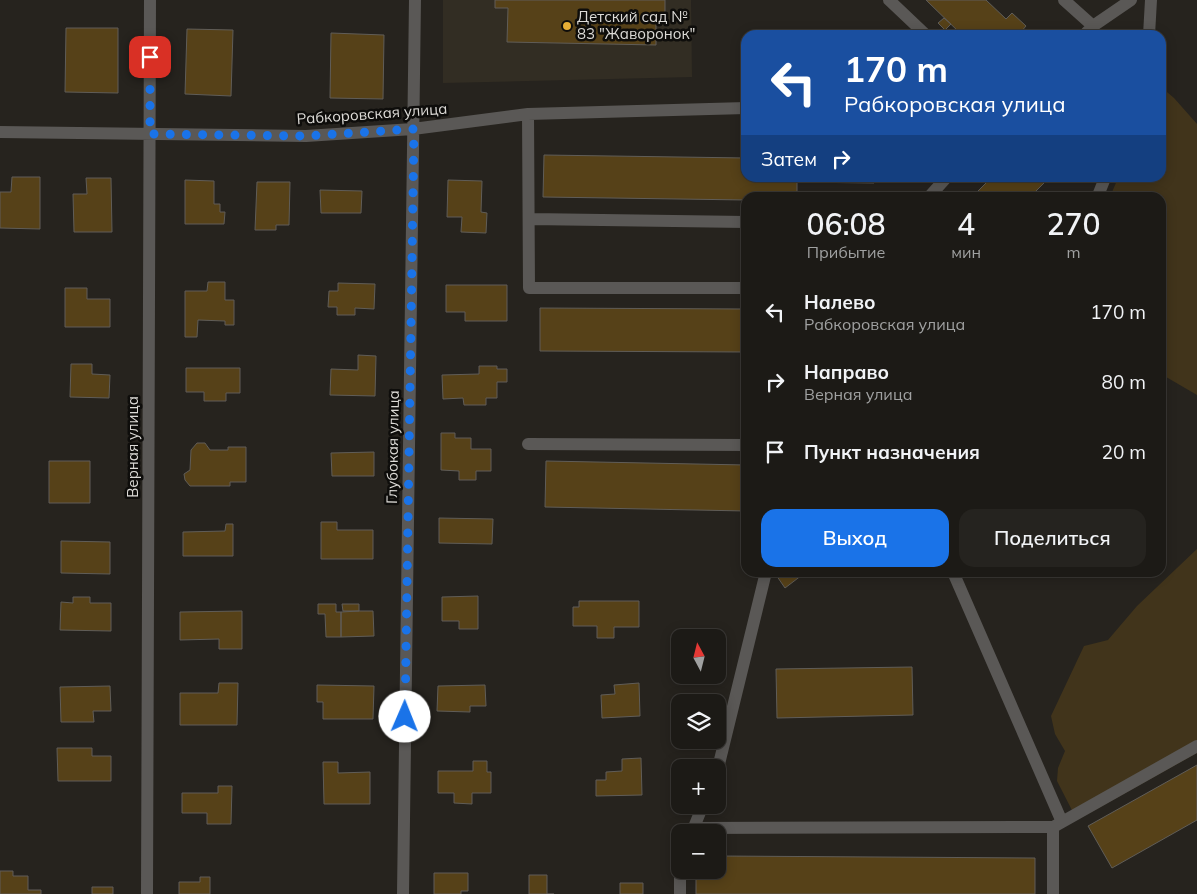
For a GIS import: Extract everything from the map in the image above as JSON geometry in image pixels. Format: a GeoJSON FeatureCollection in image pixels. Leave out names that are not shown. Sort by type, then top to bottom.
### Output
{"type":"FeatureCollection","features":[{"type":"Feature","properties":{"kind":"street","name":"Верная улица"},"geometry":{"type":"LineString","coordinates":[[147,894],[150,0]]}},
{"type":"Feature","properties":{"kind":"street","name":"Глубокая улица"},"geometry":{"type":"LineString","coordinates":[[402,894],[415,0]]}},
{"type":"Feature","properties":{"kind":"street"},"geometry":{"type":"LineString","coordinates":[[890,0],[921,30]]}},
{"type":"Feature","properties":{"kind":"street"},"geometry":{"type":"LineString","coordinates":[[1064,0],[1094,26]]}},
{"type":"Feature","properties":{"kind":"street"},"geometry":{"type":"LineString","coordinates":[[1090,30],[1131,0]]}},
{"type":"Feature","properties":{"kind":"street"},"geometry":{"type":"LineString","coordinates":[[1149,30],[1150,0]]}},
{"type":"Feature","properties":{"kind":"street","name":"Рабкоровская улица"},"geometry":{"type":"LineString","coordinates":[[0,132],[306,136],[414,129],[528,114],[741,108]]}},
{"type":"Feature","properties":{"kind":"street"},"geometry":{"type":"LineString","coordinates":[[528,114],[529,288],[741,288]]}},
{"type":"Feature","properties":{"kind":"street"},"geometry":{"type":"LineString","coordinates":[[933,192],[942,182]]}},
{"type":"Feature","properties":{"kind":"street"},"geometry":{"type":"LineString","coordinates":[[530,219],[741,222]]}},
{"type":"Feature","properties":{"kind":"street"},"geometry":{"type":"LineString","coordinates":[[528,444],[741,445]]}},
{"type":"Feature","properties":{"kind":"street"},"geometry":{"type":"LineString","coordinates":[[720,759],[765,577]]}},
{"type":"Feature","properties":{"kind":"street"},"geometry":{"type":"LineString","coordinates":[[955,577],[1057,825],[1053,894]]}},
{"type":"Feature","properties":{"kind":"street"},"geometry":{"type":"LineString","coordinates":[[726,830],[1057,825],[1197,746]]}},
{"type":"Feature","properties":{"kind":"street"},"geometry":{"type":"LineString","coordinates":[[680,879],[680,894]]}},
{"type":"Feature","properties":{"kind":"shaded area","name":"Детский сад № 83 \"Жаворонок\""},"geometry":{"type":"Polygon","coordinates":[[[443,0],[691,0],[692,77],[443,83],[443,0]]]}},
{"type":"Feature","properties":{"kind":"shaded area"},"geometry":{"type":"Polygon","coordinates":[[[1166,91],[1197,124],[1197,395],[1166,377],[1166,192],[1112,192],[1116,182],[1166,182],[1166,91]]]}},
{"type":"Feature","properties":{"kind":"shaded area"},"geometry":{"type":"Polygon","coordinates":[[[1197,549],[1197,753],[1077,820],[1057,781],[1058,768],[1065,751],[1055,734],[1051,716],[1084,646],[1108,640],[1137,606],[1197,549]]]}},
{"type":"Feature","properties":{"kind":"building"},"geometry":{"type":"Polygon","coordinates":[[[495,0],[665,0],[665,14],[656,14],[656,45],[507,42],[508,8],[495,8],[495,0]]]}},
{"type":"Feature","properties":{"kind":"building"},"geometry":{"type":"Polygon","coordinates":[[[926,0],[986,0],[1006,19],[1012,13],[1026,26],[1023,30],[957,30],[926,0]]]}},
{"type":"Feature","properties":{"kind":"building"},"geometry":{"type":"Polygon","coordinates":[[[944,18],[951,24],[945,30],[938,23],[944,18]]]}},
{"type":"Feature","properties":{"kind":"building"},"geometry":{"type":"Polygon","coordinates":[[[66,28],[118,28],[118,93],[65,92],[66,28]]]}},
{"type":"Feature","properties":{"kind":"building"},"geometry":{"type":"Polygon","coordinates":[[[187,29],[233,30],[231,96],[185,94],[187,29]]]}},
{"type":"Feature","properties":{"kind":"building"},"geometry":{"type":"Polygon","coordinates":[[[331,33],[384,35],[383,99],[330,98],[331,33]]]}},
{"type":"Feature","properties":{"kind":"building"},"geometry":{"type":"Polygon","coordinates":[[[544,155],[741,158],[741,182],[797,182],[797,192],[741,192],[741,200],[543,197],[544,155]]]}},
{"type":"Feature","properties":{"kind":"building"},"geometry":{"type":"Polygon","coordinates":[[[12,177],[40,177],[40,229],[0,228],[0,192],[11,192],[12,177]]]}},
{"type":"Feature","properties":{"kind":"building"},"geometry":{"type":"Polygon","coordinates":[[[86,178],[111,178],[112,232],[74,232],[73,194],[87,194],[86,178]]]}},
{"type":"Feature","properties":{"kind":"building"},"geometry":{"type":"Polygon","coordinates":[[[185,180],[214,181],[214,204],[220,204],[220,212],[225,212],[224,224],[185,224],[185,180]]]}},
{"type":"Feature","properties":{"kind":"building"},"geometry":{"type":"Polygon","coordinates":[[[448,180],[482,181],[481,212],[487,213],[486,233],[461,232],[462,217],[447,217],[448,180]]]}},
{"type":"Feature","properties":{"kind":"building"},"geometry":{"type":"Polygon","coordinates":[[[257,182],[290,182],[289,225],[276,225],[276,230],[255,230],[257,182]]]}},
{"type":"Feature","properties":{"kind":"building"},"geometry":{"type":"Polygon","coordinates":[[[797,182],[874,182],[874,183],[797,182]]]}},
{"type":"Feature","properties":{"kind":"building"},"geometry":{"type":"Polygon","coordinates":[[[987,182],[1045,182],[1035,192],[977,192],[987,182]]]}},
{"type":"Feature","properties":{"kind":"building"},"geometry":{"type":"Polygon","coordinates":[[[320,190],[362,191],[361,213],[321,213],[320,190]]]}},
{"type":"Feature","properties":{"kind":"building"},"geometry":{"type":"Polygon","coordinates":[[[208,282],[225,282],[225,300],[234,300],[234,325],[225,325],[225,321],[198,320],[197,337],[185,337],[185,291],[207,291],[208,282]]]}},
{"type":"Feature","properties":{"kind":"building"},"geometry":{"type":"Polygon","coordinates":[[[338,283],[375,284],[374,309],[355,308],[355,315],[337,315],[337,307],[328,307],[329,291],[338,291],[338,283]]]}},
{"type":"Feature","properties":{"kind":"building"},"geometry":{"type":"Polygon","coordinates":[[[446,285],[507,285],[507,321],[465,321],[465,312],[446,312],[446,285]]]}},
{"type":"Feature","properties":{"kind":"building"},"geometry":{"type":"Polygon","coordinates":[[[65,288],[87,288],[87,299],[110,299],[110,327],[65,327],[65,288]]]}},
{"type":"Feature","properties":{"kind":"building"},"geometry":{"type":"Polygon","coordinates":[[[540,308],[741,309],[741,352],[540,351],[540,308]]]}},
{"type":"Feature","properties":{"kind":"building"},"geometry":{"type":"Polygon","coordinates":[[[358,355],[376,356],[375,396],[330,395],[331,369],[358,370],[358,355]]]}},
{"type":"Feature","properties":{"kind":"building"},"geometry":{"type":"Polygon","coordinates":[[[71,364],[92,364],[92,374],[110,375],[109,398],[70,397],[71,364]]]}},
{"type":"Feature","properties":{"kind":"building"},"geometry":{"type":"Polygon","coordinates":[[[479,366],[497,366],[497,369],[507,369],[507,382],[497,382],[497,398],[486,398],[486,405],[464,405],[463,398],[443,399],[442,375],[479,374],[479,366]]]}},
{"type":"Feature","properties":{"kind":"building"},"geometry":{"type":"Polygon","coordinates":[[[186,368],[240,368],[240,393],[226,393],[226,401],[204,401],[204,392],[186,392],[186,368]]]}},
{"type":"Feature","properties":{"kind":"building"},"geometry":{"type":"Polygon","coordinates":[[[441,433],[455,433],[455,438],[471,438],[471,449],[491,449],[491,471],[476,471],[476,480],[459,480],[459,471],[441,470],[441,433]]]}},
{"type":"Feature","properties":{"kind":"building"},"geometry":{"type":"Polygon","coordinates":[[[197,443],[205,443],[210,450],[246,447],[246,482],[230,482],[230,486],[190,486],[185,480],[184,474],[190,470],[191,450],[197,443]]]}},
{"type":"Feature","properties":{"kind":"building"},"geometry":{"type":"Polygon","coordinates":[[[374,452],[374,476],[332,476],[331,453],[374,452]]]}},
{"type":"Feature","properties":{"kind":"building"},"geometry":{"type":"Polygon","coordinates":[[[49,461],[90,461],[90,503],[49,503],[49,461]]]}},
{"type":"Feature","properties":{"kind":"building"},"geometry":{"type":"Polygon","coordinates":[[[546,461],[741,465],[741,511],[545,507],[546,461]]]}},
{"type":"Feature","properties":{"kind":"building"},"geometry":{"type":"Polygon","coordinates":[[[439,518],[493,519],[492,544],[439,543],[439,518]]]}},
{"type":"Feature","properties":{"kind":"building"},"geometry":{"type":"Polygon","coordinates":[[[321,522],[337,522],[337,530],[373,530],[373,559],[321,559],[321,522]]]}},
{"type":"Feature","properties":{"kind":"building"},"geometry":{"type":"Polygon","coordinates":[[[226,524],[233,524],[233,556],[183,556],[183,532],[225,531],[226,524]]]}},
{"type":"Feature","properties":{"kind":"building"},"geometry":{"type":"Polygon","coordinates":[[[61,541],[110,542],[110,574],[61,573],[61,541]]]}},
{"type":"Feature","properties":{"kind":"building"},"geometry":{"type":"Polygon","coordinates":[[[777,577],[799,577],[785,588],[777,577]]]}},
{"type":"Feature","properties":{"kind":"building"},"geometry":{"type":"Polygon","coordinates":[[[478,596],[478,629],[459,629],[459,621],[442,621],[442,597],[478,596]]]}},
{"type":"Feature","properties":{"kind":"building"},"geometry":{"type":"Polygon","coordinates":[[[73,597],[90,597],[90,603],[111,603],[111,631],[60,630],[61,602],[73,603],[73,597]]]}},
{"type":"Feature","properties":{"kind":"building"},"geometry":{"type":"Polygon","coordinates":[[[579,601],[639,601],[639,627],[614,627],[614,638],[597,638],[597,626],[573,626],[573,607],[579,607],[579,601]]]}},
{"type":"Feature","properties":{"kind":"building"},"geometry":{"type":"Polygon","coordinates":[[[318,604],[336,604],[336,612],[341,612],[341,637],[326,637],[325,614],[318,614],[318,604]]]}},
{"type":"Feature","properties":{"kind":"building"},"geometry":{"type":"Polygon","coordinates":[[[342,604],[359,604],[359,611],[343,611],[342,604]]]}},
{"type":"Feature","properties":{"kind":"building"},"geometry":{"type":"Polygon","coordinates":[[[242,611],[242,649],[219,649],[219,639],[180,640],[180,612],[242,611]]]}},
{"type":"Feature","properties":{"kind":"building"},"geometry":{"type":"Polygon","coordinates":[[[373,611],[374,636],[341,637],[341,612],[373,611]]]}},
{"type":"Feature","properties":{"kind":"building"},"geometry":{"type":"Polygon","coordinates":[[[912,667],[913,715],[777,718],[776,669],[912,667]]]}},
{"type":"Feature","properties":{"kind":"building"},"geometry":{"type":"Polygon","coordinates":[[[219,683],[238,683],[237,725],[180,725],[180,693],[218,693],[219,683]]]}},
{"type":"Feature","properties":{"kind":"building"},"geometry":{"type":"Polygon","coordinates":[[[639,683],[640,716],[602,718],[601,695],[615,694],[614,685],[639,683]]]}},
{"type":"Feature","properties":{"kind":"building"},"geometry":{"type":"Polygon","coordinates":[[[317,685],[374,686],[373,719],[323,719],[323,702],[317,702],[317,685]]]}},
{"type":"Feature","properties":{"kind":"building"},"geometry":{"type":"Polygon","coordinates":[[[485,685],[486,706],[470,706],[470,712],[437,711],[438,686],[485,685]]]}},
{"type":"Feature","properties":{"kind":"building"},"geometry":{"type":"Polygon","coordinates":[[[110,686],[111,711],[93,711],[94,722],[61,722],[60,687],[110,686]]]}},
{"type":"Feature","properties":{"kind":"building"},"geometry":{"type":"Polygon","coordinates":[[[57,748],[92,748],[92,756],[111,756],[111,781],[58,781],[57,748]]]}},
{"type":"Feature","properties":{"kind":"building"},"geometry":{"type":"Polygon","coordinates":[[[641,758],[642,795],[596,796],[596,780],[606,780],[606,772],[622,771],[622,759],[641,758]]]}},
{"type":"Feature","properties":{"kind":"building"},"geometry":{"type":"Polygon","coordinates":[[[473,761],[487,761],[487,772],[491,772],[491,793],[472,793],[472,804],[454,803],[454,793],[438,793],[438,771],[473,771],[473,761]]]}},
{"type":"Feature","properties":{"kind":"building"},"geometry":{"type":"Polygon","coordinates":[[[323,762],[338,762],[338,773],[370,772],[370,804],[324,804],[323,762]]]}},
{"type":"Feature","properties":{"kind":"building"},"geometry":{"type":"Polygon","coordinates":[[[1197,765],[1197,820],[1112,868],[1088,826],[1197,765]]]}},
{"type":"Feature","properties":{"kind":"building"},"geometry":{"type":"Polygon","coordinates":[[[218,786],[232,786],[231,824],[207,824],[207,813],[182,813],[182,793],[218,793],[218,786]]]}},
{"type":"Feature","properties":{"kind":"building"},"geometry":{"type":"Polygon","coordinates":[[[726,856],[1035,858],[1035,894],[696,894],[696,879],[726,879],[726,856]]]}},
{"type":"Feature","properties":{"kind":"building"},"geometry":{"type":"Polygon","coordinates":[[[0,871],[13,871],[13,876],[28,876],[28,890],[41,890],[41,894],[0,894],[0,871]]]}},
{"type":"Feature","properties":{"kind":"building"},"geometry":{"type":"Polygon","coordinates":[[[434,873],[468,873],[468,891],[461,891],[461,894],[434,894],[434,873]]]}},
{"type":"Feature","properties":{"kind":"building"},"geometry":{"type":"Polygon","coordinates":[[[529,875],[547,875],[547,894],[529,894],[529,875]]]}},
{"type":"Feature","properties":{"kind":"building"},"geometry":{"type":"Polygon","coordinates":[[[200,877],[210,877],[210,894],[179,894],[179,882],[200,882],[200,877]]]}},
{"type":"Feature","properties":{"kind":"building"},"geometry":{"type":"Polygon","coordinates":[[[620,883],[643,883],[643,894],[620,894],[620,883]]]}},
{"type":"Feature","properties":{"kind":"building"},"geometry":{"type":"Polygon","coordinates":[[[92,887],[113,887],[113,894],[92,894],[92,887]]]}},
{"type":"Feature","properties":{"kind":"place","name":"Детский сад № 83 \"Жаворонок\""},"geometry":{"type":"Point","coordinates":[567,26]}},
{"type":"Feature","properties":{"kind":"route"},"geometry":{"type":"LineString","coordinates":[[150,57],[150,134],[306,136],[414,129],[405,717]]}}]}
